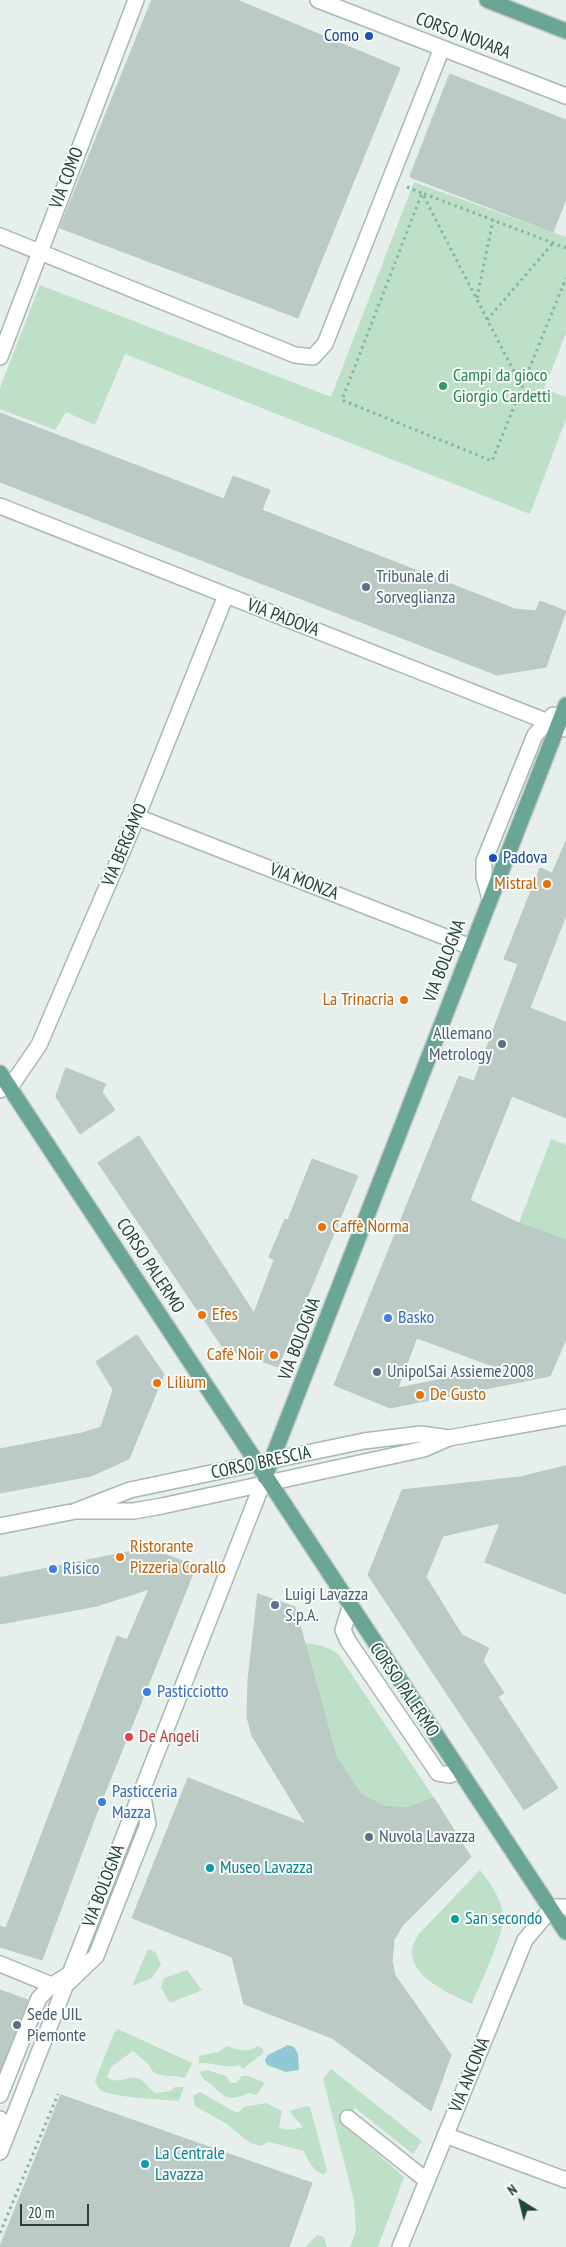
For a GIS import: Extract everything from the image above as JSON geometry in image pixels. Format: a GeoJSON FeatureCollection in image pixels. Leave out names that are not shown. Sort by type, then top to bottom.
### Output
{"type":"FeatureCollection","features":[{"type":"Feature","properties":{"kind":"main road"},"geometry":{"type":"LineString","coordinates":[[487,0],[566,31]]}},
{"type":"Feature","properties":{"kind":"main road","name":"VIA BOLOGNA"},"geometry":{"type":"LineString","coordinates":[[264,1462],[566,706]]}},
{"type":"Feature","properties":{"kind":"main road","name":"CORSO PALERMO"},"geometry":{"type":"LineString","coordinates":[[0,1073],[4,1088],[264,1462],[266,1480],[351,1604],[460,1770],[559,1908],[566,1932]]}},
{"type":"Feature","properties":{"kind":"street","name":"VIA COMO"},"geometry":{"type":"LineString","coordinates":[[0,356],[136,0]]}},
{"type":"Feature","properties":{"kind":"street","name":"CORSO NOVARA"},"geometry":{"type":"LineString","coordinates":[[318,0],[566,96]]}},
{"type":"Feature","properties":{"kind":"street"},"geometry":{"type":"LineString","coordinates":[[0,236],[295,355],[313,356],[325,344],[442,48]]}},
{"type":"Feature","properties":{"kind":"street","name":"VIA PADOVA"},"geometry":{"type":"LineString","coordinates":[[0,506],[559,727]]}},
{"type":"Feature","properties":{"kind":"street","name":"VIA BERGAMO"},"geometry":{"type":"LineString","coordinates":[[4,1088],[13,1083],[39,1045],[137,817],[226,595]]}},
{"type":"Feature","properties":{"kind":"street","name":"VIA BOLOGNA"},"geometry":{"type":"LineString","coordinates":[[490,899],[484,877],[484,861],[535,735],[559,727]]}},
{"type":"Feature","properties":{"kind":"street","name":"VIA MONZA"},"geometry":{"type":"LineString","coordinates":[[137,817],[471,947]]}},
{"type":"Feature","properties":{"kind":"street","name":"CORSO BRESCIA"},"geometry":{"type":"LineString","coordinates":[[76,1511],[134,1511],[266,1480],[424,1449],[449,1438],[566,1417]]}},
{"type":"Feature","properties":{"kind":"street","name":"CORSO BRESCIA"},"geometry":{"type":"LineString","coordinates":[[0,1526],[76,1511],[130,1490],[376,1439],[421,1434],[449,1438]]}},
{"type":"Feature","properties":{"kind":"street","name":"VIA BOLOGNA"},"geometry":{"type":"LineString","coordinates":[[3,2145],[64,1983],[266,1480]]}},
{"type":"Feature","properties":{"kind":"street","name":"CORSO PALERMO"},"geometry":{"type":"LineString","coordinates":[[351,1604],[343,1630],[348,1641],[438,1773],[450,1775],[460,1770]]}},
{"type":"Feature","properties":{"kind":"street","name":"VIA ANCONA"},"geometry":{"type":"LineString","coordinates":[[400,2247],[525,1940],[559,1908]]}},
{"type":"Feature","properties":{"kind":"street"},"geometry":{"type":"LineString","coordinates":[[0,1964],[64,1983]]}},
{"type":"Feature","properties":{"kind":"street","name":"VIA BOLOGNA"},"geometry":{"type":"LineString","coordinates":[[0,2095],[39,1998],[64,1983]]}},
{"type":"Feature","properties":{"kind":"street"},"geometry":{"type":"LineString","coordinates":[[348,2118],[426,2180]]}},
{"type":"Feature","properties":{"kind":"street","name":"VIA BOLOGNA"},"geometry":{"type":"LineString","coordinates":[[0,2119],[3,2145]]}},
{"type":"Feature","properties":{"kind":"street"},"geometry":{"type":"LineString","coordinates":[[446,2135],[566,2180]]}},
{"type":"Feature","properties":{"kind":"path"},"geometry":{"type":"LineString","coordinates":[[422,192],[566,248]]}},
{"type":"Feature","properties":{"kind":"path"},"geometry":{"type":"LineString","coordinates":[[422,192],[522,387]]}},
{"type":"Feature","properties":{"kind":"path"},"geometry":{"type":"LineString","coordinates":[[422,192],[342,400],[492,460],[566,278]]}},
{"type":"Feature","properties":{"kind":"path"},"geometry":{"type":"LineString","coordinates":[[476,299],[493,220]]}},
{"type":"Feature","properties":{"kind":"path"},"geometry":{"type":"LineString","coordinates":[[487,320],[553,243]]}},
{"type":"Feature","properties":{"kind":"path"},"geometry":{"type":"LineString","coordinates":[[0,2234],[58,2094]]}},
{"type":"Feature","properties":{"kind":"green space"},"geometry":{"type":"Polygon","coordinates":[[[414,182],[566,237],[566,333],[544,389],[566,397],[566,419],[530,514],[125,354],[95,425],[66,412],[55,430],[0,409],[0,388],[40,285],[331,397],[414,182]]]}},
{"type":"Feature","properties":{"kind":"green space"},"geometry":{"type":"Polygon","coordinates":[[[551,1139],[566,1145],[566,1240],[519,1223],[551,1139]]]}},
{"type":"Feature","properties":{"kind":"green space"},"geometry":{"type":"Polygon","coordinates":[[[303,1643],[322,1646],[338,1654],[434,1798],[406,1808],[384,1806],[361,1794],[336,1756],[303,1643]]]}},
{"type":"Feature","properties":{"kind":"green space"},"geometry":{"type":"Polygon","coordinates":[[[480,1870],[499,1899],[503,1919],[495,1949],[472,2004],[443,1990],[424,1977],[417,1969],[413,1960],[412,1950],[418,1935],[480,1870]]]}},
{"type":"Feature","properties":{"kind":"green space"},"geometry":{"type":"Polygon","coordinates":[[[148,1949],[155,1952],[161,1964],[152,1978],[132,1986],[148,1949]]]}},
{"type":"Feature","properties":{"kind":"green space"},"geometry":{"type":"Polygon","coordinates":[[[187,1970],[202,1990],[170,2003],[161,1987],[164,1978],[187,1970]]]}},
{"type":"Feature","properties":{"kind":"green space"},"geometry":{"type":"Polygon","coordinates":[[[118,2029],[192,2063],[185,2078],[162,2075],[154,2073],[148,2064],[133,2051],[111,2067],[107,2077],[115,2080],[139,2079],[155,2093],[171,2091],[175,2087],[184,2087],[179,2101],[118,2095],[100,2089],[95,2081],[114,2033],[118,2029]]]}},
{"type":"Feature","properties":{"kind":"green space"},"geometry":{"type":"Polygon","coordinates":[[[227,2046],[239,2050],[247,2050],[258,2046],[263,2049],[263,2053],[243,2069],[239,2065],[199,2063],[199,2056],[218,2052],[227,2046]]]}},
{"type":"Feature","properties":{"kind":"green space"},"geometry":{"type":"Polygon","coordinates":[[[331,2069],[422,2141],[413,2154],[355,2108],[343,2124],[404,2177],[378,2247],[350,2247],[356,2231],[354,2201],[323,2079],[331,2069]]]}},
{"type":"Feature","properties":{"kind":"green space"},"geometry":{"type":"Polygon","coordinates":[[[207,2070],[226,2076],[231,2083],[236,2083],[242,2076],[248,2076],[265,2083],[256,2095],[249,2093],[229,2098],[204,2079],[200,2072],[207,2070]]]}},
{"type":"Feature","properties":{"kind":"green space"},"geometry":{"type":"Polygon","coordinates":[[[200,2092],[235,2112],[239,2112],[244,2107],[266,2103],[282,2111],[279,2128],[285,2129],[303,2127],[289,2111],[306,2106],[310,2107],[327,2170],[324,2175],[313,2168],[304,2151],[269,2142],[260,2146],[250,2143],[227,2124],[195,2106],[193,2096],[200,2092]]]}},
{"type":"Feature","properties":{"kind":"green space"},"geometry":{"type":"Polygon","coordinates":[[[317,2235],[324,2237],[327,2247],[305,2247],[317,2235]]]}},
{"type":"Feature","properties":{"kind":"water"},"geometry":{"type":"Polygon","coordinates":[[[288,2045],[294,2047],[298,2054],[299,2070],[286,2072],[267,2065],[265,2060],[268,2055],[288,2045]]]}},
{"type":"Feature","properties":{"kind":"building"},"geometry":{"type":"Polygon","coordinates":[[[152,0],[237,0],[400,68],[298,318],[60,228],[152,0]]]}},
{"type":"Feature","properties":{"kind":"building"},"geometry":{"type":"Polygon","coordinates":[[[450,74],[566,120],[566,199],[553,232],[410,177],[450,74]]]}},
{"type":"Feature","properties":{"kind":"building"},"geometry":{"type":"Polygon","coordinates":[[[0,413],[224,499],[233,476],[270,490],[262,510],[515,609],[536,611],[540,601],[566,611],[546,667],[497,675],[0,482],[0,413]]]}},
{"type":"Feature","properties":{"kind":"building"},"geometry":{"type":"Polygon","coordinates":[[[566,841],[566,915],[530,1008],[566,1022],[566,1118],[512,1096],[470,1200],[519,1223],[566,1240],[566,1339],[550,1376],[390,1408],[334,1385],[459,1076],[474,1081],[518,964],[504,959],[540,868],[552,873],[566,841]],[[417,1338],[398,1388],[498,1368],[417,1338]]]}},
{"type":"Feature","properties":{"kind":"building"},"geometry":{"type":"Polygon","coordinates":[[[66,1068],[106,1084],[102,1092],[115,1110],[80,1134],[56,1097],[66,1068]]]}},
{"type":"Feature","properties":{"kind":"building"},"geometry":{"type":"Polygon","coordinates":[[[139,1136],[254,1313],[274,1260],[269,1257],[285,1219],[288,1220],[312,1159],[358,1176],[278,1367],[223,1348],[98,1163],[139,1136]]]}},
{"type":"Feature","properties":{"kind":"building"},"geometry":{"type":"Polygon","coordinates":[[[137,1335],[164,1374],[129,1459],[91,1476],[0,1493],[0,1449],[82,1433],[101,1427],[113,1390],[96,1362],[137,1335]]]}},
{"type":"Feature","properties":{"kind":"building"},"geometry":{"type":"Polygon","coordinates":[[[566,1466],[566,1594],[485,1562],[500,1523],[443,1536],[426,1577],[462,1635],[489,1648],[483,1661],[504,1693],[498,1697],[558,1788],[524,1810],[368,1575],[402,1490],[520,1477],[566,1466]]]}},
{"type":"Feature","properties":{"kind":"building"},"geometry":{"type":"Polygon","coordinates":[[[148,1548],[196,1566],[96,1815],[42,1960],[0,1947],[0,1926],[6,1928],[117,1636],[127,1640],[149,1589],[97,1606],[0,1624],[0,1578],[148,1548]]]}},
{"type":"Feature","properties":{"kind":"building","name":"Nuvola Lavazza"},"geometry":{"type":"Polygon","coordinates":[[[258,1594],[295,1607],[336,1756],[361,1794],[384,1806],[406,1808],[434,1798],[471,1857],[402,1926],[394,1940],[392,1961],[395,1975],[451,2055],[431,2111],[332,2038],[244,2004],[232,1957],[132,1918],[188,1778],[306,1824],[252,1736],[247,1717],[248,1680],[258,1594]]]}},
{"type":"Feature","properties":{"kind":"building"},"geometry":{"type":"Polygon","coordinates":[[[0,1990],[28,2000],[0,2070],[0,1990]]]}},
{"type":"Feature","properties":{"kind":"building","name":"La Centrale Lavazza"},"geometry":{"type":"Polygon","coordinates":[[[61,2095],[312,2183],[289,2247],[0,2247],[61,2095]]]}},
{"type":"Feature","properties":{"kind":"place","name":"Como"},"geometry":{"type":"Point","coordinates":[369,36]}},
{"type":"Feature","properties":{"kind":"place","name":"Campi da gioco Giorgio Cardetti"},"geometry":{"type":"Point","coordinates":[443,386]}},
{"type":"Feature","properties":{"kind":"place","name":"Tribunale di Sorveglianza"},"geometry":{"type":"Point","coordinates":[366,587]}},
{"type":"Feature","properties":{"kind":"place","name":"Padova"},"geometry":{"type":"Point","coordinates":[493,858]}},
{"type":"Feature","properties":{"kind":"place","name":"Mistral"},"geometry":{"type":"Point","coordinates":[547,884]}},
{"type":"Feature","properties":{"kind":"place","name":"La Trinacria"},"geometry":{"type":"Point","coordinates":[404,1000]}},
{"type":"Feature","properties":{"kind":"place","name":"Allemano Metrology"},"geometry":{"type":"Point","coordinates":[502,1044]}},
{"type":"Feature","properties":{"kind":"place","name":"Caffè Norma"},"geometry":{"type":"Point","coordinates":[322,1227]}},
{"type":"Feature","properties":{"kind":"place","name":"Efes"},"geometry":{"type":"Point","coordinates":[202,1315]}},
{"type":"Feature","properties":{"kind":"place","name":"Basko"},"geometry":{"type":"Point","coordinates":[388,1318]}},
{"type":"Feature","properties":{"kind":"place","name":"Café Noir"},"geometry":{"type":"Point","coordinates":[274,1355]}},
{"type":"Feature","properties":{"kind":"place","name":"UnipolSai Assieme2008"},"geometry":{"type":"Point","coordinates":[377,1372]}},
{"type":"Feature","properties":{"kind":"place","name":"Lilium"},"geometry":{"type":"Point","coordinates":[157,1383]}},
{"type":"Feature","properties":{"kind":"place","name":"De Gusto"},"geometry":{"type":"Point","coordinates":[420,1395]}},
{"type":"Feature","properties":{"kind":"place","name":"Ristorante Pizzeria Corallo"},"geometry":{"type":"Point","coordinates":[120,1557]}},
{"type":"Feature","properties":{"kind":"place","name":"Risico"},"geometry":{"type":"Point","coordinates":[53,1569]}},
{"type":"Feature","properties":{"kind":"place","name":"Luigi Lavazza S.p.A."},"geometry":{"type":"Point","coordinates":[275,1605]}},
{"type":"Feature","properties":{"kind":"place","name":"Pasticciotto"},"geometry":{"type":"Point","coordinates":[147,1692]}},
{"type":"Feature","properties":{"kind":"place","name":"De Angeli"},"geometry":{"type":"Point","coordinates":[129,1737]}},
{"type":"Feature","properties":{"kind":"place","name":"Pasticceria Mazza"},"geometry":{"type":"Point","coordinates":[102,1802]}},
{"type":"Feature","properties":{"kind":"place","name":"Nuvola Lavazza"},"geometry":{"type":"Point","coordinates":[369,1837]}},
{"type":"Feature","properties":{"kind":"place","name":"Museo Lavazza"},"geometry":{"type":"Point","coordinates":[210,1868]}},
{"type":"Feature","properties":{"kind":"place","name":"San secondo"},"geometry":{"type":"Point","coordinates":[455,1919]}},
{"type":"Feature","properties":{"kind":"place","name":"Sede UIL Piemonte"},"geometry":{"type":"Point","coordinates":[17,2025]}},
{"type":"Feature","properties":{"kind":"place","name":"La Centrale Lavazza"},"geometry":{"type":"Point","coordinates":[145,2164]}}]}
